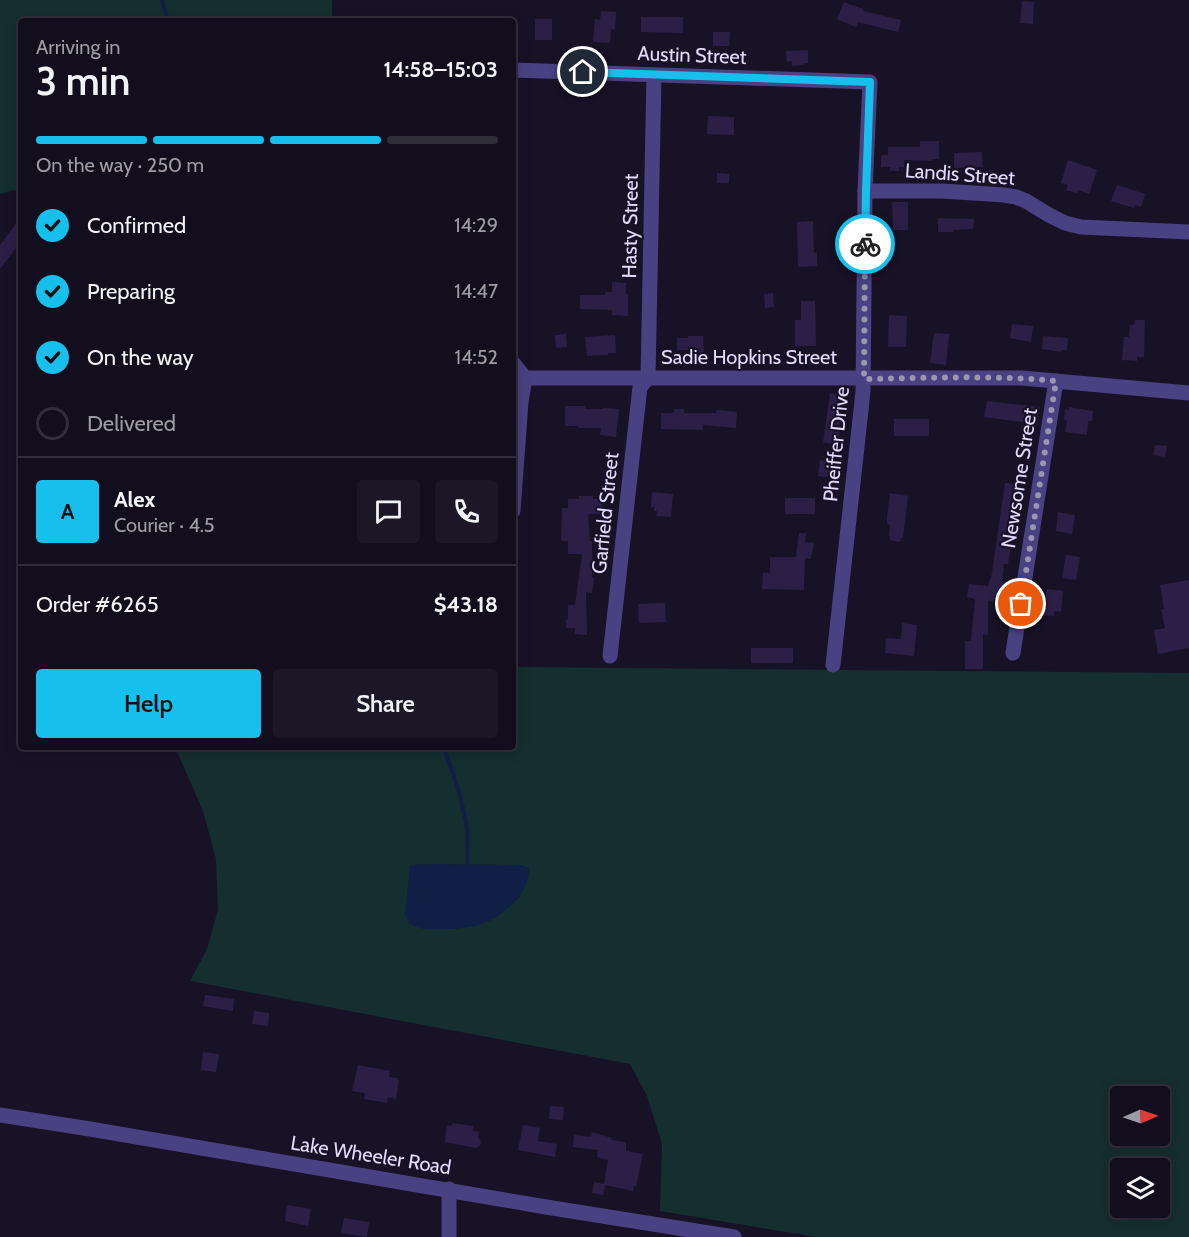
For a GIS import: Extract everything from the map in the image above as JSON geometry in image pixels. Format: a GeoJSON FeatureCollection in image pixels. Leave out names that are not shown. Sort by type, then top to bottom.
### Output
{"type":"FeatureCollection","features":[{"type":"Feature","properties":{"kind":"street","name":"Austin Street"},"geometry":{"type":"LineString","coordinates":[[516,70],[870,82]]}},
{"type":"Feature","properties":{"kind":"street","name":"Hasty Street"},"geometry":{"type":"LineString","coordinates":[[648,378],[654,75]]}},
{"type":"Feature","properties":{"kind":"street","name":"Pheiffer Drive"},"geometry":{"type":"LineString","coordinates":[[833,665],[864,379],[870,82]]}},
{"type":"Feature","properties":{"kind":"street","name":"Landis Street"},"geometry":{"type":"LineString","coordinates":[[866,191],[942,191],[1004,195],[1026,201],[1065,223],[1081,227],[1189,232]]}},
{"type":"Feature","properties":{"kind":"street"},"geometry":{"type":"LineString","coordinates":[[516,367],[525,378],[516,470]]}},
{"type":"Feature","properties":{"kind":"street","name":"Sadie Hopkins Street"},"geometry":{"type":"LineString","coordinates":[[525,378],[981,377],[1022,378],[1189,393]]}},
{"type":"Feature","properties":{"kind":"street","name":"Garfield Street"},"geometry":{"type":"LineString","coordinates":[[610,656],[640,387],[648,378]]}},
{"type":"Feature","properties":{"kind":"street","name":"Newsome Street"},"geometry":{"type":"LineString","coordinates":[[1013,653],[1056,381]]}},
{"type":"Feature","properties":{"kind":"street","name":"Lake Wheeler Road"},"geometry":{"type":"LineString","coordinates":[[0,1115],[734,1237]]}},
{"type":"Feature","properties":{"kind":"street"},"geometry":{"type":"LineString","coordinates":[[449,1189],[449,1237]]}},
{"type":"Feature","properties":{"kind":"green space"},"geometry":{"type":"Polygon","coordinates":[[[0,0],[332,0],[332,18],[18,18],[18,191],[0,194],[0,0]]]}},
{"type":"Feature","properties":{"kind":"green space"},"geometry":{"type":"Polygon","coordinates":[[[516,667],[1189,673],[1189,1237],[816,1237],[660,1211],[662,1144],[647,1096],[630,1064],[190,981],[207,949],[218,910],[216,859],[203,811],[176,750],[516,750],[516,667]],[[410,865],[409,888],[415,926],[453,929],[472,926],[498,915],[520,896],[521,865],[410,865]]]}},
{"type":"Feature","properties":{"kind":"water"},"geometry":{"type":"Polygon","coordinates":[[[410,865],[521,865],[529,868],[525,887],[520,895],[497,916],[479,925],[453,929],[425,929],[409,923],[405,915],[410,865]]]}},
{"type":"Feature","properties":{"kind":"building"},"geometry":{"type":"Polygon","coordinates":[[[1022,1],[1034,2],[1033,24],[1020,23],[1022,1]]]}},
{"type":"Feature","properties":{"kind":"building"},"geometry":{"type":"Polygon","coordinates":[[[844,2],[863,9],[863,11],[901,20],[898,32],[858,22],[856,27],[837,19],[844,2]]]}},
{"type":"Feature","properties":{"kind":"building"},"geometry":{"type":"Polygon","coordinates":[[[601,11],[616,12],[615,30],[611,29],[610,43],[593,42],[595,19],[600,20],[601,11]]]}},
{"type":"Feature","properties":{"kind":"building"},"geometry":{"type":"Polygon","coordinates":[[[641,17],[683,17],[683,33],[641,32],[641,17]]]}},
{"type":"Feature","properties":{"kind":"building"},"geometry":{"type":"Polygon","coordinates":[[[535,19],[552,19],[552,40],[535,40],[535,19]]]}},
{"type":"Feature","properties":{"kind":"building"},"geometry":{"type":"Polygon","coordinates":[[[713,32],[730,32],[729,46],[713,46],[713,32]]]}},
{"type":"Feature","properties":{"kind":"building"},"geometry":{"type":"Polygon","coordinates":[[[808,50],[808,63],[792,66],[792,61],[787,62],[786,51],[808,50]]]}},
{"type":"Feature","properties":{"kind":"building"},"geometry":{"type":"Polygon","coordinates":[[[708,116],[734,117],[734,135],[707,134],[708,116]]]}},
{"type":"Feature","properties":{"kind":"building"},"geometry":{"type":"Polygon","coordinates":[[[920,141],[939,141],[939,159],[904,160],[904,167],[899,167],[899,171],[890,171],[890,167],[881,167],[881,155],[888,155],[888,147],[920,147],[920,141]]]}},
{"type":"Feature","properties":{"kind":"building"},"geometry":{"type":"Polygon","coordinates":[[[982,152],[983,167],[954,168],[954,153],[982,152]]]}},
{"type":"Feature","properties":{"kind":"building"},"geometry":{"type":"Polygon","coordinates":[[[1068,160],[1097,170],[1089,194],[1078,190],[1077,193],[1066,190],[1068,185],[1061,183],[1068,160]]]}},
{"type":"Feature","properties":{"kind":"building"},"geometry":{"type":"Polygon","coordinates":[[[717,173],[729,174],[729,183],[717,183],[717,173]]]}},
{"type":"Feature","properties":{"kind":"building"},"geometry":{"type":"Polygon","coordinates":[[[1117,185],[1145,194],[1141,207],[1135,205],[1134,208],[1111,201],[1117,185]]]}},
{"type":"Feature","properties":{"kind":"building"},"geometry":{"type":"Polygon","coordinates":[[[892,202],[908,202],[908,230],[893,230],[892,202]]]}},
{"type":"Feature","properties":{"kind":"building"},"geometry":{"type":"Polygon","coordinates":[[[938,218],[974,219],[973,229],[938,232],[938,218]]]}},
{"type":"Feature","properties":{"kind":"building"},"geometry":{"type":"Polygon","coordinates":[[[18,221],[18,245],[0,269],[0,245],[18,221]]]}},
{"type":"Feature","properties":{"kind":"building"},"geometry":{"type":"Polygon","coordinates":[[[813,221],[814,253],[817,252],[817,266],[798,267],[797,222],[813,221]]]}},
{"type":"Feature","properties":{"kind":"building"},"geometry":{"type":"Polygon","coordinates":[[[612,282],[626,283],[628,316],[612,315],[612,310],[580,309],[580,295],[605,295],[605,292],[612,292],[612,282]]]}},
{"type":"Feature","properties":{"kind":"building"},"geometry":{"type":"Polygon","coordinates":[[[773,293],[774,307],[765,308],[764,294],[773,293]]]}},
{"type":"Feature","properties":{"kind":"building"},"geometry":{"type":"Polygon","coordinates":[[[801,301],[815,301],[816,346],[795,346],[795,320],[801,320],[801,301]]]}},
{"type":"Feature","properties":{"kind":"building"},"geometry":{"type":"Polygon","coordinates":[[[889,315],[907,316],[906,347],[888,347],[889,315]]]}},
{"type":"Feature","properties":{"kind":"building"},"geometry":{"type":"Polygon","coordinates":[[[1135,320],[1145,320],[1144,357],[1137,357],[1137,361],[1122,360],[1124,337],[1129,337],[1130,325],[1134,325],[1135,320]]]}},
{"type":"Feature","properties":{"kind":"building"},"geometry":{"type":"Polygon","coordinates":[[[1012,324],[1033,326],[1031,342],[1010,338],[1012,324]]]}},
{"type":"Feature","properties":{"kind":"building"},"geometry":{"type":"Polygon","coordinates":[[[934,333],[949,334],[946,365],[930,363],[934,333]]]}},
{"type":"Feature","properties":{"kind":"building"},"geometry":{"type":"Polygon","coordinates":[[[566,334],[567,347],[556,348],[555,335],[566,334]]]}},
{"type":"Feature","properties":{"kind":"building"},"geometry":{"type":"Polygon","coordinates":[[[615,335],[616,353],[587,356],[585,337],[615,335]]]}},
{"type":"Feature","properties":{"kind":"building"},"geometry":{"type":"Polygon","coordinates":[[[688,336],[703,336],[704,355],[689,355],[689,350],[677,350],[677,338],[688,338],[688,336]]]}},
{"type":"Feature","properties":{"kind":"building"},"geometry":{"type":"Polygon","coordinates":[[[1043,336],[1068,338],[1067,350],[1061,350],[1061,352],[1042,349],[1043,336]]]}},
{"type":"Feature","properties":{"kind":"building"},"geometry":{"type":"Polygon","coordinates":[[[830,393],[844,395],[838,444],[823,443],[830,393]]]}},
{"type":"Feature","properties":{"kind":"building"},"geometry":{"type":"Polygon","coordinates":[[[987,401],[1040,407],[1037,424],[984,417],[987,401]]]}},
{"type":"Feature","properties":{"kind":"building"},"geometry":{"type":"Polygon","coordinates":[[[565,406],[585,406],[585,409],[619,409],[616,437],[600,435],[601,428],[565,426],[565,406]]]}},
{"type":"Feature","properties":{"kind":"building"},"geometry":{"type":"Polygon","coordinates":[[[1069,407],[1093,411],[1092,421],[1088,421],[1087,435],[1065,432],[1067,420],[1064,420],[1065,409],[1069,410],[1069,407]]]}},
{"type":"Feature","properties":{"kind":"building"},"geometry":{"type":"Polygon","coordinates":[[[674,409],[684,409],[684,413],[716,413],[717,410],[737,412],[736,428],[703,425],[703,430],[661,429],[661,413],[674,413],[674,409]]]}},
{"type":"Feature","properties":{"kind":"building"},"geometry":{"type":"Polygon","coordinates":[[[894,419],[929,419],[929,436],[894,436],[894,419]]]}},
{"type":"Feature","properties":{"kind":"building"},"geometry":{"type":"Polygon","coordinates":[[[1155,445],[1167,446],[1165,457],[1153,455],[1155,445]]]}},
{"type":"Feature","properties":{"kind":"building"},"geometry":{"type":"Polygon","coordinates":[[[820,460],[836,462],[834,478],[818,476],[820,460]]]}},
{"type":"Feature","properties":{"kind":"building"},"geometry":{"type":"Polygon","coordinates":[[[1005,483],[1020,485],[1008,564],[1004,564],[1002,581],[1006,582],[1003,600],[988,601],[988,635],[983,634],[983,669],[965,669],[965,641],[971,641],[975,599],[967,597],[969,584],[988,586],[991,579],[1005,483]]]}},
{"type":"Feature","properties":{"kind":"building"},"geometry":{"type":"Polygon","coordinates":[[[652,492],[673,494],[671,517],[656,516],[657,511],[651,507],[652,492]]]}},
{"type":"Feature","properties":{"kind":"building"},"geometry":{"type":"Polygon","coordinates":[[[890,493],[908,496],[903,538],[900,542],[890,540],[889,536],[890,525],[887,524],[887,517],[890,493]]]}},
{"type":"Feature","properties":{"kind":"building"},"geometry":{"type":"Polygon","coordinates":[[[579,496],[593,496],[593,499],[602,499],[602,514],[588,514],[590,541],[592,541],[592,577],[594,578],[592,593],[586,592],[587,635],[575,634],[575,628],[566,628],[568,605],[575,605],[582,554],[568,554],[568,541],[561,541],[562,508],[568,508],[568,499],[579,499],[579,496]]]}},
{"type":"Feature","properties":{"kind":"building"},"geometry":{"type":"Polygon","coordinates":[[[785,498],[815,498],[815,514],[785,514],[785,498]]]}},
{"type":"Feature","properties":{"kind":"building"},"geometry":{"type":"Polygon","coordinates":[[[1058,512],[1075,515],[1072,534],[1056,531],[1058,512]]]}},
{"type":"Feature","properties":{"kind":"building"},"geometry":{"type":"Polygon","coordinates":[[[799,533],[806,533],[805,542],[814,543],[811,559],[805,558],[804,590],[762,589],[763,572],[770,573],[770,557],[796,557],[799,533]]]}},
{"type":"Feature","properties":{"kind":"building"},"geometry":{"type":"Polygon","coordinates":[[[1066,555],[1080,557],[1076,580],[1062,578],[1066,555]]]}},
{"type":"Feature","properties":{"kind":"building"},"geometry":{"type":"Polygon","coordinates":[[[1189,580],[1189,648],[1158,654],[1154,630],[1165,628],[1160,585],[1189,580]]]}},
{"type":"Feature","properties":{"kind":"building"},"geometry":{"type":"Polygon","coordinates":[[[1047,589],[1063,591],[1061,612],[1054,611],[1054,616],[1043,615],[1047,589]]]}},
{"type":"Feature","properties":{"kind":"building"},"geometry":{"type":"Polygon","coordinates":[[[665,603],[666,622],[639,623],[638,604],[665,603]]]}},
{"type":"Feature","properties":{"kind":"building"},"geometry":{"type":"Polygon","coordinates":[[[902,623],[917,625],[914,656],[885,653],[886,638],[901,639],[902,623]]]}},
{"type":"Feature","properties":{"kind":"building"},"geometry":{"type":"Polygon","coordinates":[[[751,648],[793,648],[793,663],[751,663],[751,648]]]}},
{"type":"Feature","properties":{"kind":"building"},"geometry":{"type":"Polygon","coordinates":[[[205,995],[234,999],[233,1011],[203,1006],[205,995]]]}},
{"type":"Feature","properties":{"kind":"building"},"geometry":{"type":"Polygon","coordinates":[[[254,1011],[269,1013],[268,1026],[252,1024],[254,1011]]]}},
{"type":"Feature","properties":{"kind":"building"},"geometry":{"type":"Polygon","coordinates":[[[203,1052],[219,1054],[216,1072],[201,1070],[203,1052]]]}},
{"type":"Feature","properties":{"kind":"building"},"geometry":{"type":"Polygon","coordinates":[[[358,1065],[390,1071],[389,1077],[399,1080],[396,1099],[388,1097],[387,1103],[364,1099],[365,1093],[352,1091],[358,1065]]]}},
{"type":"Feature","properties":{"kind":"building"},"geometry":{"type":"Polygon","coordinates":[[[550,1106],[564,1107],[563,1120],[549,1119],[550,1106]]]}},
{"type":"Feature","properties":{"kind":"building"},"geometry":{"type":"Polygon","coordinates":[[[452,1123],[474,1126],[473,1131],[479,1132],[480,1146],[476,1148],[445,1142],[447,1125],[452,1126],[452,1123]]]}},
{"type":"Feature","properties":{"kind":"building"},"geometry":{"type":"Polygon","coordinates":[[[523,1125],[540,1128],[538,1141],[557,1144],[555,1157],[518,1150],[523,1125]]]}},
{"type":"Feature","properties":{"kind":"building"},"geometry":{"type":"Polygon","coordinates":[[[592,1132],[612,1138],[611,1140],[626,1142],[626,1151],[643,1154],[633,1191],[605,1185],[603,1195],[592,1193],[594,1182],[604,1184],[608,1160],[597,1157],[598,1150],[573,1147],[574,1135],[591,1137],[592,1132]]]}},
{"type":"Feature","properties":{"kind":"building"},"geometry":{"type":"Polygon","coordinates":[[[287,1205],[311,1209],[308,1226],[285,1221],[287,1205]]]}},
{"type":"Feature","properties":{"kind":"building"},"geometry":{"type":"Polygon","coordinates":[[[344,1218],[369,1222],[367,1237],[341,1233],[344,1218]]]}},
{"type":"Feature","properties":{"kind":"waterway"},"geometry":{"type":"LineString","coordinates":[[162,0],[167,18]]}},
{"type":"Feature","properties":{"kind":"waterway"},"geometry":{"type":"LineString","coordinates":[[444,750],[463,809],[468,835],[468,868]]}},
{"type":"Feature","properties":{"kind":"way so far"},"geometry":{"type":"LineString","coordinates":[[865,244],[864,379],[981,377],[1056,381],[1021,604]]}},
{"type":"Feature","properties":{"kind":"route"},"geometry":{"type":"LineString","coordinates":[[583,72],[870,82],[865,244]]}}]}
